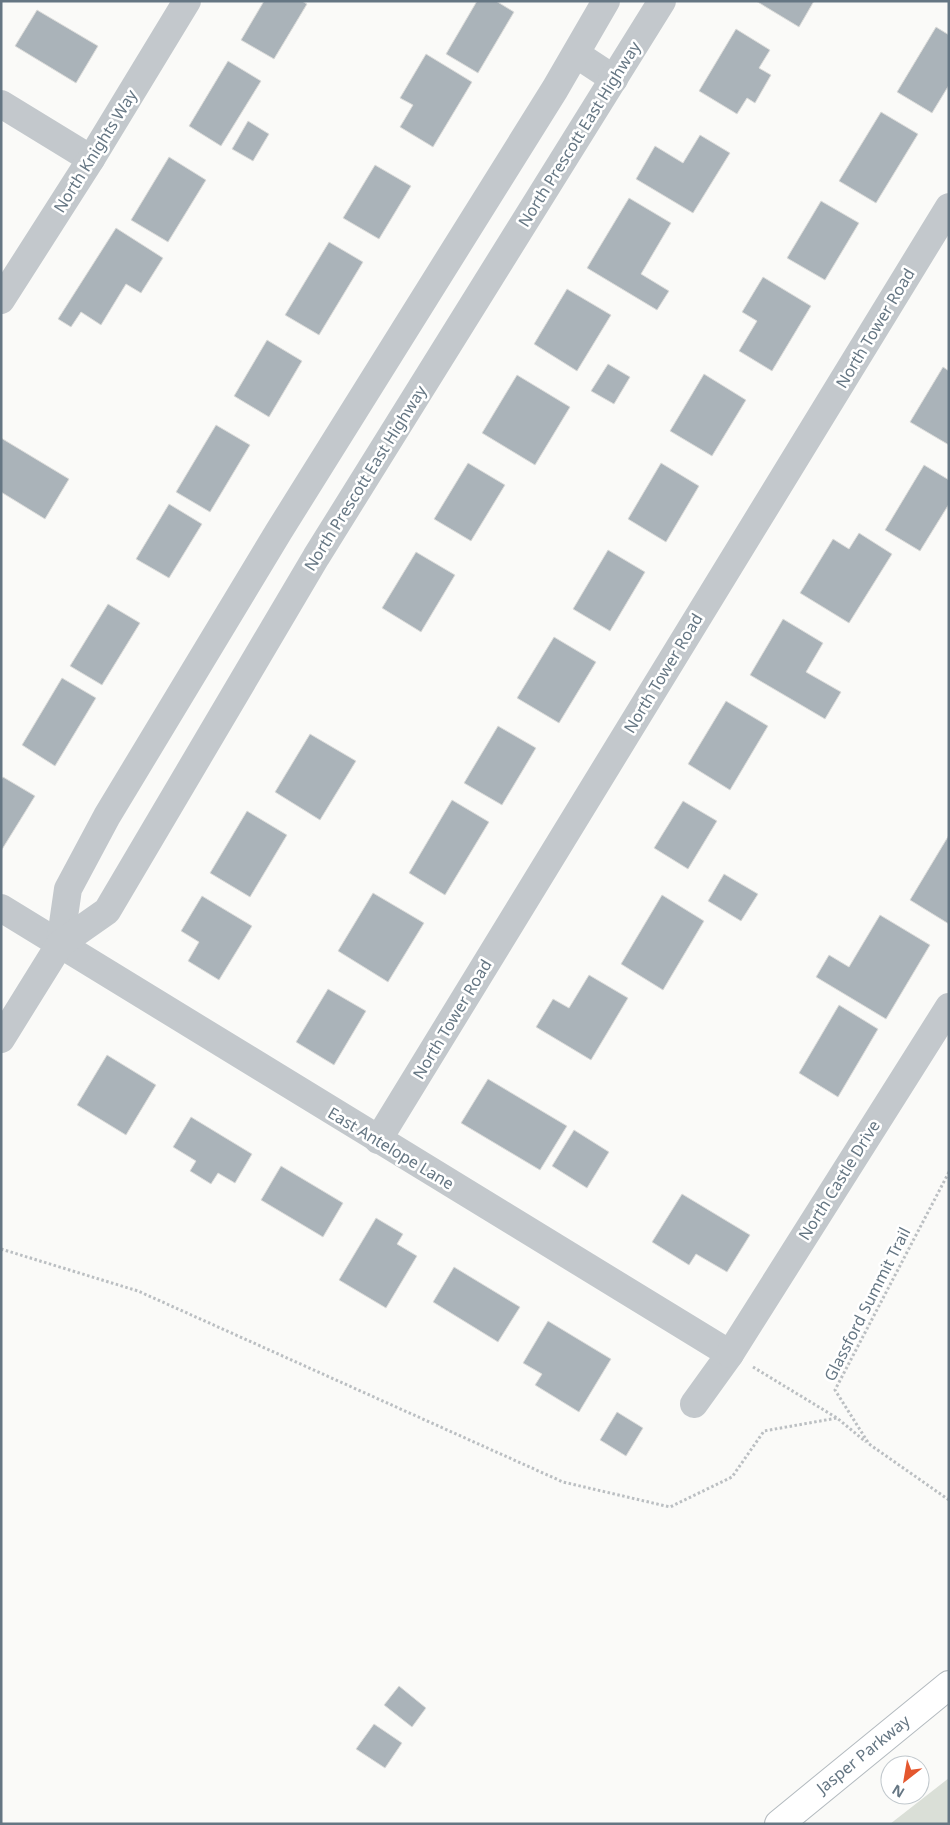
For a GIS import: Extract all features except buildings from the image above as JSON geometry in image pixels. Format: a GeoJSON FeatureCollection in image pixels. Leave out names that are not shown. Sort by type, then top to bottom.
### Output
{"type":"FeatureCollection","features":[{"type":"Feature","properties":{"kind":"main road","name":"Jasper Parkway"},"geometry":{"type":"LineString","coordinates":[[779,1824],[949,1685]]}},
{"type":"Feature","properties":{"kind":"street","name":"North Knights Way"},"geometry":{"type":"LineString","coordinates":[[1,300],[91,159],[187,1]]}},
{"type":"Feature","properties":{"kind":"street","name":"North Prescott East Highway"},"geometry":{"type":"LineString","coordinates":[[60,944],[68,889],[107,816],[279,531],[576,54],[606,1]]}},
{"type":"Feature","properties":{"kind":"street","name":"North Prescott East Highway"},"geometry":{"type":"LineString","coordinates":[[1,1039],[60,944],[107,911],[321,549],[662,1]]}},
{"type":"Feature","properties":{"kind":"street"},"geometry":{"type":"LineString","coordinates":[[576,54],[614,79]]}},
{"type":"Feature","properties":{"kind":"street"},"geometry":{"type":"LineString","coordinates":[[1,104],[91,159]]}},
{"type":"Feature","properties":{"kind":"street","name":"North Tower Road"},"geometry":{"type":"LineString","coordinates":[[378,1140],[949,207]]}},
{"type":"Feature","properties":{"kind":"street","name":"East Antelope Lane"},"geometry":{"type":"LineString","coordinates":[[1,908],[730,1354]]}},
{"type":"Feature","properties":{"kind":"street","name":"North Castle Drive"},"geometry":{"type":"LineString","coordinates":[[730,1354],[949,1007]]}},
{"type":"Feature","properties":{"kind":"street"},"geometry":{"type":"LineString","coordinates":[[694,1404],[730,1354]]}},
{"type":"Feature","properties":{"kind":"path","name":"Glassford Summit Trail"},"geometry":{"type":"LineString","coordinates":[[869,1444],[835,1390],[949,1172]]}},
{"type":"Feature","properties":{"kind":"path"},"geometry":{"type":"LineString","coordinates":[[1,1249],[138,1291],[563,1482],[670,1507],[732,1476],[764,1431],[837,1418]]}},
{"type":"Feature","properties":{"kind":"path","name":"Glassford Summit Trail"},"geometry":{"type":"LineString","coordinates":[[730,1354],[837,1418],[869,1444],[949,1500]]}},
{"type":"Feature","properties":{"kind":"shaded area"},"geometry":{"type":"Polygon","coordinates":[[[949,1778],[949,1824],[890,1824],[914,1805],[930,1805],[930,1793],[949,1778]]]}}]}
